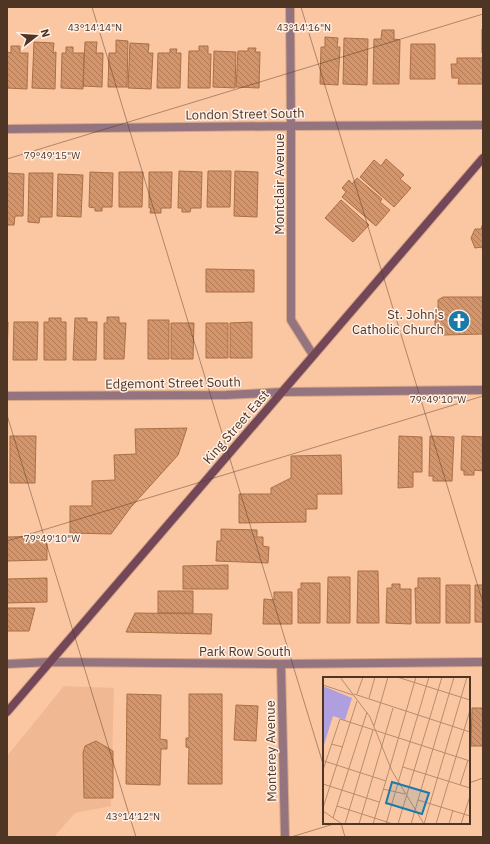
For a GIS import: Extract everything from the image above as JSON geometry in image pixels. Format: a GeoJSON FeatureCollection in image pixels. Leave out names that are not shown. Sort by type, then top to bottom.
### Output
{"type":"FeatureCollection","features":[{"type":"Feature","properties":{"kind":"main road","name":"King Street East"},"geometry":{"type":"LineString","coordinates":[[7,712],[483,158]]}},
{"type":"Feature","properties":{"kind":"street","name":"Montclair Avenue"},"geometry":{"type":"LineString","coordinates":[[290,7],[292,126],[291,320],[313,355]]}},
{"type":"Feature","properties":{"kind":"street","name":"London Street South"},"geometry":{"type":"LineString","coordinates":[[7,129],[483,125]]}},
{"type":"Feature","properties":{"kind":"street","name":"Edgemont Street South"},"geometry":{"type":"LineString","coordinates":[[7,396],[226,395],[282,392],[483,390]]}},
{"type":"Feature","properties":{"kind":"street","name":"Park Row South"},"geometry":{"type":"LineString","coordinates":[[7,664],[50,662],[281,664],[483,662]]}},
{"type":"Feature","properties":{"kind":"street","name":"Monterey Avenue"},"geometry":{"type":"LineString","coordinates":[[281,664],[284,837]]}},
{"type":"Feature","properties":{"kind":"shaded area"},"geometry":{"type":"Polygon","coordinates":[[[64,686],[114,688],[111,806],[75,813],[54,837],[7,837],[7,756],[64,686]]]}},
{"type":"Feature","properties":{"kind":"building"},"geometry":{"type":"Polygon","coordinates":[[[483,29],[483,53],[482,53],[483,29]]]}},
{"type":"Feature","properties":{"kind":"building"},"geometry":{"type":"Polygon","coordinates":[[[382,30],[394,30],[394,39],[400,40],[399,84],[373,84],[374,39],[381,39],[382,30]]]}},
{"type":"Feature","properties":{"kind":"building"},"geometry":{"type":"Polygon","coordinates":[[[325,37],[338,38],[337,47],[340,47],[338,85],[320,84],[321,47],[325,47],[325,37]]]}},
{"type":"Feature","properties":{"kind":"building"},"geometry":{"type":"Polygon","coordinates":[[[344,38],[368,39],[367,85],[343,84],[344,38]]]}},
{"type":"Feature","properties":{"kind":"building"},"geometry":{"type":"Polygon","coordinates":[[[116,40],[128,41],[127,87],[108,87],[109,53],[116,53],[116,40]]]}},
{"type":"Feature","properties":{"kind":"building"},"geometry":{"type":"Polygon","coordinates":[[[34,42],[54,43],[53,53],[56,52],[55,89],[32,88],[34,42]]]}},
{"type":"Feature","properties":{"kind":"building"},"geometry":{"type":"Polygon","coordinates":[[[85,42],[97,42],[96,53],[103,53],[102,87],[83,86],[85,42]]]}},
{"type":"Feature","properties":{"kind":"building"},"geometry":{"type":"Polygon","coordinates":[[[130,43],[149,44],[148,53],[153,53],[151,89],[128,88],[130,43]]]}},
{"type":"Feature","properties":{"kind":"building"},"geometry":{"type":"Polygon","coordinates":[[[411,44],[435,44],[435,79],[410,79],[411,44]]]}},
{"type":"Feature","properties":{"kind":"building"},"geometry":{"type":"Polygon","coordinates":[[[11,46],[20,46],[20,53],[28,53],[27,89],[7,88],[7,52],[11,53],[11,46]]]}},
{"type":"Feature","properties":{"kind":"building"},"geometry":{"type":"Polygon","coordinates":[[[199,46],[208,46],[208,54],[211,54],[210,88],[188,88],[189,51],[199,51],[199,46]]]}},
{"type":"Feature","properties":{"kind":"building"},"geometry":{"type":"Polygon","coordinates":[[[66,47],[73,47],[73,53],[84,53],[83,89],[61,88],[62,53],[66,53],[66,47]]]}},
{"type":"Feature","properties":{"kind":"building"},"geometry":{"type":"Polygon","coordinates":[[[248,48],[256,48],[255,52],[260,52],[259,88],[236,87],[238,51],[248,51],[248,48]]]}},
{"type":"Feature","properties":{"kind":"building"},"geometry":{"type":"Polygon","coordinates":[[[170,49],[177,49],[176,53],[181,53],[180,88],[157,88],[158,53],[170,53],[170,49]]]}},
{"type":"Feature","properties":{"kind":"building"},"geometry":{"type":"Polygon","coordinates":[[[214,51],[236,52],[235,88],[213,87],[214,51]]]}},
{"type":"Feature","properties":{"kind":"building"},"geometry":{"type":"Polygon","coordinates":[[[457,58],[483,58],[483,84],[458,84],[459,78],[452,78],[451,64],[457,64],[457,58]]]}},
{"type":"Feature","properties":{"kind":"building"},"geometry":{"type":"Polygon","coordinates":[[[386,159],[404,175],[400,179],[411,188],[394,207],[360,177],[374,160],[381,166],[386,159]]]}},
{"type":"Feature","properties":{"kind":"building"},"geometry":{"type":"Polygon","coordinates":[[[179,171],[202,172],[201,208],[191,208],[190,212],[182,212],[182,208],[178,208],[179,171]]]}},
{"type":"Feature","properties":{"kind":"building"},"geometry":{"type":"Polygon","coordinates":[[[208,171],[231,171],[230,207],[207,207],[208,171]]]}},
{"type":"Feature","properties":{"kind":"building"},"geometry":{"type":"Polygon","coordinates":[[[235,171],[258,172],[257,217],[234,216],[235,171]]]}},
{"type":"Feature","properties":{"kind":"building"},"geometry":{"type":"Polygon","coordinates":[[[90,172],[113,173],[112,207],[102,207],[102,211],[95,211],[95,208],[89,207],[90,172]]]}},
{"type":"Feature","properties":{"kind":"building"},"geometry":{"type":"Polygon","coordinates":[[[119,172],[143,172],[142,207],[119,207],[119,172]]]}},
{"type":"Feature","properties":{"kind":"building"},"geometry":{"type":"Polygon","coordinates":[[[149,172],[172,172],[171,208],[161,208],[161,213],[150,213],[149,172]]]}},
{"type":"Feature","properties":{"kind":"building"},"geometry":{"type":"Polygon","coordinates":[[[7,173],[24,174],[23,216],[15,216],[14,225],[7,225],[7,173]]]}},
{"type":"Feature","properties":{"kind":"building"},"geometry":{"type":"Polygon","coordinates":[[[29,173],[53,173],[52,217],[40,217],[39,223],[28,222],[29,173]]]}},
{"type":"Feature","properties":{"kind":"building"},"geometry":{"type":"Polygon","coordinates":[[[58,174],[83,175],[81,217],[57,216],[58,174]]]}},
{"type":"Feature","properties":{"kind":"building"},"geometry":{"type":"Polygon","coordinates":[[[357,178],[382,199],[380,202],[390,210],[376,226],[342,197],[346,192],[342,188],[349,180],[352,184],[357,178]]]}},
{"type":"Feature","properties":{"kind":"building"},"geometry":{"type":"Polygon","coordinates":[[[341,200],[369,225],[353,242],[325,218],[341,200]]]}},
{"type":"Feature","properties":{"kind":"building"},"geometry":{"type":"Polygon","coordinates":[[[483,223],[483,253],[482,247],[475,248],[471,238],[475,229],[481,229],[483,223]]]}},
{"type":"Feature","properties":{"kind":"building"},"geometry":{"type":"Polygon","coordinates":[[[206,269],[254,270],[254,292],[206,292],[206,269]]]}},
{"type":"Feature","properties":{"kind":"building","name":"St. John's Catholic Church"},"geometry":{"type":"Polygon","coordinates":[[[443,297],[483,297],[483,334],[443,335],[443,332],[435,332],[435,310],[438,310],[438,300],[443,297]]]}},
{"type":"Feature","properties":{"kind":"building"},"geometry":{"type":"Polygon","coordinates":[[[107,317],[119,317],[119,323],[126,323],[124,359],[104,359],[104,323],[107,323],[107,317]]]}},
{"type":"Feature","properties":{"kind":"building"},"geometry":{"type":"Polygon","coordinates":[[[49,318],[61,318],[61,322],[66,322],[66,360],[44,360],[44,322],[49,322],[49,318]]]}},
{"type":"Feature","properties":{"kind":"building"},"geometry":{"type":"Polygon","coordinates":[[[75,318],[87,318],[87,322],[97,322],[96,360],[73,360],[75,318]]]}},
{"type":"Feature","properties":{"kind":"building"},"geometry":{"type":"Polygon","coordinates":[[[148,320],[169,320],[169,359],[148,359],[148,320]]]}},
{"type":"Feature","properties":{"kind":"building"},"geometry":{"type":"Polygon","coordinates":[[[7,322],[8,322],[7,360],[7,322]]]}},
{"type":"Feature","properties":{"kind":"building"},"geometry":{"type":"Polygon","coordinates":[[[14,322],[38,322],[37,360],[13,360],[14,322]]]}},
{"type":"Feature","properties":{"kind":"building"},"geometry":{"type":"Polygon","coordinates":[[[252,322],[252,358],[230,358],[230,323],[252,322]]]}},
{"type":"Feature","properties":{"kind":"building"},"geometry":{"type":"Polygon","coordinates":[[[171,323],[194,323],[193,359],[171,359],[171,323]]]}},
{"type":"Feature","properties":{"kind":"building"},"geometry":{"type":"Polygon","coordinates":[[[206,323],[228,323],[228,358],[206,358],[206,323]]]}},
{"type":"Feature","properties":{"kind":"building"},"geometry":{"type":"Polygon","coordinates":[[[187,428],[178,455],[131,507],[111,534],[70,533],[70,506],[92,506],[92,481],[115,480],[114,455],[136,454],[135,429],[187,428]]]}},
{"type":"Feature","properties":{"kind":"building"},"geometry":{"type":"Polygon","coordinates":[[[10,436],[36,436],[35,483],[10,483],[10,436]]]}},
{"type":"Feature","properties":{"kind":"building"},"geometry":{"type":"Polygon","coordinates":[[[399,436],[422,437],[422,472],[413,472],[413,487],[398,488],[399,436]]]}},
{"type":"Feature","properties":{"kind":"building"},"geometry":{"type":"Polygon","coordinates":[[[430,436],[454,437],[452,481],[433,481],[433,476],[429,476],[430,436]]]}},
{"type":"Feature","properties":{"kind":"building"},"geometry":{"type":"Polygon","coordinates":[[[462,436],[483,437],[483,471],[474,470],[474,475],[464,475],[464,471],[461,470],[462,436]]]}},
{"type":"Feature","properties":{"kind":"building"},"geometry":{"type":"Polygon","coordinates":[[[341,455],[342,494],[317,494],[317,509],[306,509],[306,522],[239,523],[239,494],[271,494],[271,488],[291,478],[291,456],[341,455]]]}},
{"type":"Feature","properties":{"kind":"building"},"geometry":{"type":"Polygon","coordinates":[[[221,529],[257,530],[257,537],[263,537],[263,546],[269,547],[268,563],[216,561],[217,541],[221,541],[221,529]]]}},
{"type":"Feature","properties":{"kind":"building"},"geometry":{"type":"Polygon","coordinates":[[[47,536],[47,560],[7,561],[7,537],[47,536]]]}},
{"type":"Feature","properties":{"kind":"building"},"geometry":{"type":"Polygon","coordinates":[[[228,565],[228,589],[183,589],[183,566],[228,565]]]}},
{"type":"Feature","properties":{"kind":"building"},"geometry":{"type":"Polygon","coordinates":[[[358,571],[378,571],[379,623],[357,623],[358,571]]]}},
{"type":"Feature","properties":{"kind":"building"},"geometry":{"type":"Polygon","coordinates":[[[328,577],[350,577],[350,623],[327,623],[328,577]]]}},
{"type":"Feature","properties":{"kind":"building"},"geometry":{"type":"Polygon","coordinates":[[[47,578],[47,602],[7,603],[7,579],[47,578]]]}},
{"type":"Feature","properties":{"kind":"building"},"geometry":{"type":"Polygon","coordinates":[[[418,578],[440,578],[440,623],[416,623],[415,588],[418,588],[418,578]]]}},
{"type":"Feature","properties":{"kind":"building"},"geometry":{"type":"Polygon","coordinates":[[[301,583],[320,583],[320,623],[298,623],[298,589],[301,589],[301,583]]]}},
{"type":"Feature","properties":{"kind":"building"},"geometry":{"type":"Polygon","coordinates":[[[392,584],[400,584],[400,589],[411,589],[411,624],[386,623],[387,588],[392,588],[392,584]]]}},
{"type":"Feature","properties":{"kind":"building"},"geometry":{"type":"Polygon","coordinates":[[[446,585],[470,585],[470,623],[446,623],[446,585]]]}},
{"type":"Feature","properties":{"kind":"building"},"geometry":{"type":"Polygon","coordinates":[[[475,585],[483,585],[483,622],[475,622],[475,585]]]}},
{"type":"Feature","properties":{"kind":"building"},"geometry":{"type":"Polygon","coordinates":[[[158,591],[193,591],[193,613],[158,613],[158,591]]]}},
{"type":"Feature","properties":{"kind":"building"},"geometry":{"type":"Polygon","coordinates":[[[274,592],[292,592],[292,624],[263,624],[264,599],[274,600],[274,592]]]}},
{"type":"Feature","properties":{"kind":"building"},"geometry":{"type":"Polygon","coordinates":[[[7,608],[35,608],[29,631],[7,631],[7,608]]]}},
{"type":"Feature","properties":{"kind":"building"},"geometry":{"type":"Polygon","coordinates":[[[135,613],[212,614],[211,634],[126,632],[135,613]]]}},
{"type":"Feature","properties":{"kind":"building"},"geometry":{"type":"Polygon","coordinates":[[[127,694],[161,695],[160,739],[167,740],[167,749],[161,749],[160,785],[126,784],[127,694]]]}},
{"type":"Feature","properties":{"kind":"building"},"geometry":{"type":"Polygon","coordinates":[[[189,694],[222,694],[222,784],[188,784],[189,748],[186,747],[186,738],[189,738],[189,694]]]}},
{"type":"Feature","properties":{"kind":"building"},"geometry":{"type":"Polygon","coordinates":[[[236,705],[258,706],[256,741],[234,740],[236,705]]]}},
{"type":"Feature","properties":{"kind":"building"},"geometry":{"type":"Polygon","coordinates":[[[472,708],[483,708],[483,746],[471,746],[472,708]]]}},
{"type":"Feature","properties":{"kind":"building"},"geometry":{"type":"Polygon","coordinates":[[[96,741],[113,751],[113,798],[84,798],[83,753],[85,746],[96,741]]]}},
{"type":"Feature","properties":{"kind":"place","name":"St. John's Catholic Church"},"geometry":{"type":"Point","coordinates":[459,321]}}]}
